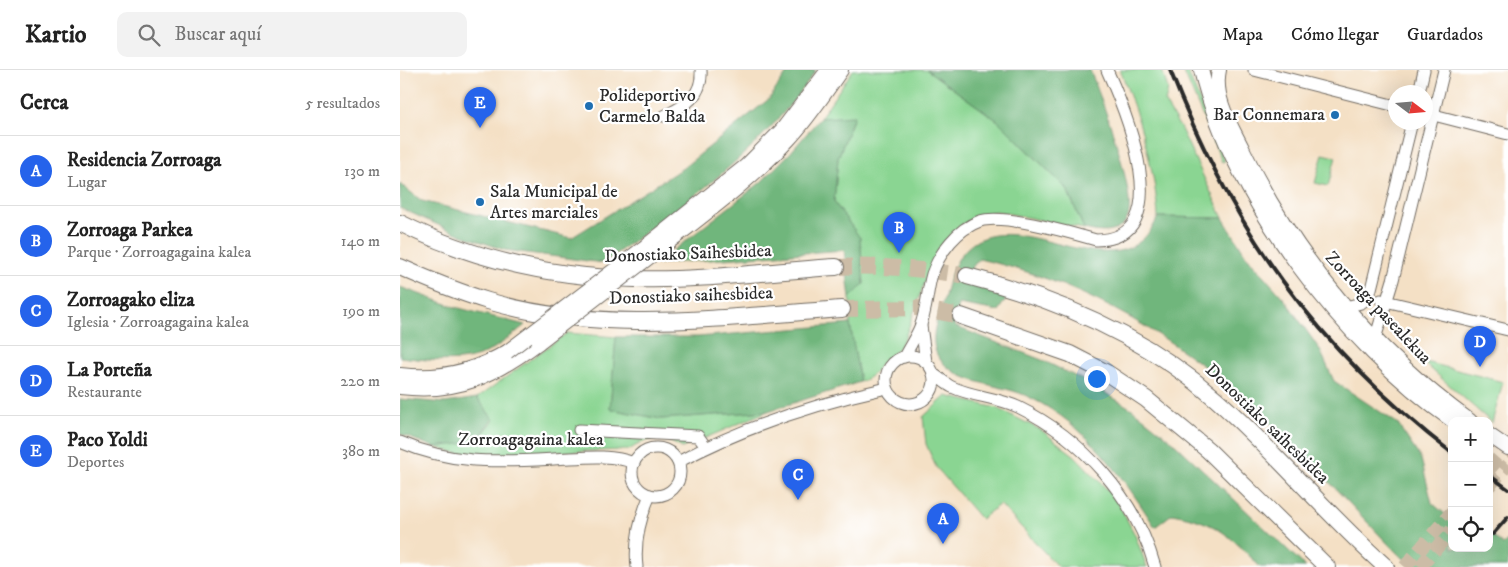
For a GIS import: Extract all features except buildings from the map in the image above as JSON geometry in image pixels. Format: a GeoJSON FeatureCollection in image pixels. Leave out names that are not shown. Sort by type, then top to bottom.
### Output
{"type":"FeatureCollection","features":[{"type":"Feature","properties":{"kind":"highway","name":"Donostiako Saihesbidea"},"geometry":{"type":"LineString","coordinates":[[400,223],[432,239],[473,254],[520,266],[575,276],[636,279],[688,278],[836,267]]}},
{"type":"Feature","properties":{"kind":"highway","name":"Donostiako saihesbidea"},"geometry":{"type":"LineString","coordinates":[[400,266],[444,286],[490,302],[565,315],[624,321],[842,309]]}},
{"type":"Feature","properties":{"kind":"highway","name":"Donostiako saihesbidea"},"geometry":{"type":"LineString","coordinates":[[967,276],[1016,288],[1072,309],[1126,335],[1178,368],[1216,398],[1386,567]]}},
{"type":"Feature","properties":{"kind":"highway"},"geometry":{"type":"LineString","coordinates":[[961,316],[1070,354],[1107,373],[1146,399],[1208,450],[1327,567]]}},
{"type":"Feature","properties":{"kind":"main road"},"geometry":{"type":"LineString","coordinates":[[400,387],[439,388],[470,383],[494,373],[539,342],[746,166],[782,130],[828,70]]}},
{"type":"Feature","properties":{"kind":"main road"},"geometry":{"type":"LineString","coordinates":[[400,375],[437,376],[466,371],[487,363],[507,352],[754,174],[790,138],[841,70]]}},
{"type":"Feature","properties":{"kind":"main road","name":"Zorroaga pasealekua"},"geometry":{"type":"LineString","coordinates":[[1201,70],[1216,118],[1240,169],[1287,249],[1326,300],[1369,348],[1436,409],[1448,417]]}},
{"type":"Feature","properties":{"kind":"main road","name":"Zorroaga pasealekua"},"geometry":{"type":"LineString","coordinates":[[1219,70],[1216,82],[1218,93],[1264,194],[1310,264],[1346,308],[1375,338],[1424,386],[1465,417]]}},
{"type":"Feature","properties":{"kind":"main road"},"geometry":{"type":"LineString","coordinates":[[1493,438],[1508,448]]}},
{"type":"Feature","properties":{"kind":"main road"},"geometry":{"type":"LineString","coordinates":[[1493,449],[1508,459]]}},
{"type":"Feature","properties":{"kind":"street"},"geometry":{"type":"LineString","coordinates":[[664,116],[683,107],[695,97],[700,89],[701,70]]}},
{"type":"Feature","properties":{"kind":"street"},"geometry":{"type":"LineString","coordinates":[[952,387],[930,394],[918,403],[903,404],[896,401],[886,388],[886,374],[889,368],[904,357],[921,326],[932,274],[939,260],[958,234],[980,221],[1002,220],[1096,240],[1118,236],[1130,229],[1138,217],[1142,188],[1126,118],[1107,70]]}},
{"type":"Feature","properties":{"kind":"street"},"geometry":{"type":"LineString","coordinates":[[1254,70],[1388,104]]}},
{"type":"Feature","properties":{"kind":"street"},"geometry":{"type":"LineString","coordinates":[[1421,85],[1424,70]]}},
{"type":"Feature","properties":{"kind":"street"},"geometry":{"type":"LineString","coordinates":[[1433,105],[1444,70]]}},
{"type":"Feature","properties":{"kind":"street"},"geometry":{"type":"LineString","coordinates":[[1433,115],[1508,134]]}},
{"type":"Feature","properties":{"kind":"street"},"geometry":{"type":"LineString","coordinates":[[1346,308],[1361,303],[1370,297],[1410,130]]}},
{"type":"Feature","properties":{"kind":"street"},"geometry":{"type":"LineString","coordinates":[[1375,338],[1386,301],[1426,130]]}},
{"type":"Feature","properties":{"kind":"street"},"geometry":{"type":"LineString","coordinates":[[1370,297],[1508,330]]}},
{"type":"Feature","properties":{"kind":"street"},"geometry":{"type":"LineString","coordinates":[[921,326],[926,362],[933,374],[934,381],[930,394]]}},
{"type":"Feature","properties":{"kind":"street"},"geometry":{"type":"LineString","coordinates":[[904,357],[911,356],[926,362]]}},
{"type":"Feature","properties":{"kind":"street"},"geometry":{"type":"LineString","coordinates":[[933,374],[952,387],[1017,406],[1062,433],[1097,465],[1129,508],[1150,548],[1155,567]]}},
{"type":"Feature","properties":{"kind":"street"},"geometry":{"type":"LineString","coordinates":[[678,462],[706,447],[809,408],[886,388]]}},
{"type":"Feature","properties":{"kind":"street"},"geometry":{"type":"LineString","coordinates":[[579,430],[698,436],[706,447]]}},
{"type":"Feature","properties":{"kind":"street","name":"Zorroagagaina kalea"},"geometry":{"type":"LineString","coordinates":[[400,442],[434,455],[469,461],[590,457],[616,458],[634,463]]}},
{"type":"Feature","properties":{"kind":"street"},"geometry":{"type":"LineString","coordinates":[[655,447],[669,451],[678,462],[680,469],[677,484],[665,494],[650,495],[638,488],[634,483],[632,476],[634,463],[642,452],[655,447]]}},
{"type":"Feature","properties":{"kind":"street"},"geometry":{"type":"LineString","coordinates":[[637,567],[635,551],[641,520],[650,495]]}},
{"type":"Feature","properties":{"kind":"green space"},"geometry":{"type":"Polygon","coordinates":[[[789,70],[816,70],[795,100],[771,127],[719,176],[662,221],[603,263],[505,250],[461,235],[400,208],[400,184],[422,201],[571,238],[683,168],[769,99],[789,70]]]}},
{"type":"Feature","properties":{"kind":"green space"},"geometry":{"type":"Polygon","coordinates":[[[853,70],[927,70],[998,121],[1067,189],[1084,229],[996,211],[977,216],[962,225],[940,249],[932,264],[907,332],[901,343],[870,376],[860,382],[850,324],[850,298],[864,284],[860,238],[834,202],[838,158],[854,117],[820,118],[853,70]]]}},
{"type":"Feature","properties":{"kind":"green space"},"geometry":{"type":"Polygon","coordinates":[[[927,70],[1090,70],[1110,123],[1124,171],[1129,210],[1126,221],[1122,226],[1112,231],[1101,232],[1084,229],[1067,189],[998,121],[927,70]]]}},
{"type":"Feature","properties":{"kind":"green space"},"geometry":{"type":"Polygon","coordinates":[[[1120,70],[1162,70],[1168,89],[1165,103],[1181,129],[1223,218],[1158,217],[1150,161],[1134,106],[1120,70]]]}},
{"type":"Feature","properties":{"kind":"green space"},"geometry":{"type":"Polygon","coordinates":[[[1183,70],[1187,70],[1225,161],[1222,162],[1183,70]]]}},
{"type":"Feature","properties":{"kind":"green space"},"geometry":{"type":"Polygon","coordinates":[[[854,116],[838,158],[834,202],[860,238],[864,284],[850,298],[844,250],[656,264],[760,183],[791,152],[820,118],[854,116]]]}},
{"type":"Feature","properties":{"kind":"green space"},"geometry":{"type":"Polygon","coordinates":[[[1323,154],[1336,157],[1328,186],[1315,183],[1323,154]]]}},
{"type":"Feature","properties":{"kind":"green space"},"geometry":{"type":"Polygon","coordinates":[[[1158,217],[1223,218],[1247,257],[1285,300],[1320,350],[1334,381],[1397,423],[1421,459],[1432,503],[1448,517],[1448,552],[1493,552],[1493,536],[1503,545],[1508,539],[1508,567],[1415,567],[1398,554],[1275,427],[1203,366],[1174,345],[1112,308],[1047,279],[979,259],[970,270],[967,281],[1008,296],[998,311],[959,304],[954,326],[1042,360],[1087,382],[1132,409],[1170,439],[1306,567],[1260,567],[1231,538],[1212,526],[1187,517],[1172,514],[1155,527],[1116,471],[1087,438],[1070,423],[1051,409],[1020,393],[982,383],[958,374],[939,358],[934,343],[935,327],[951,274],[962,254],[983,238],[1007,234],[1035,238],[1092,251],[1118,251],[1140,241],[1158,217]]]}},
{"type":"Feature","properties":{"kind":"green space"},"geometry":{"type":"Polygon","coordinates":[[[400,287],[455,307],[525,325],[503,342],[479,356],[460,360],[440,361],[400,357],[400,287]]]}},
{"type":"Feature","properties":{"kind":"green space"},"geometry":{"type":"Polygon","coordinates":[[[850,324],[860,382],[768,411],[661,419],[610,409],[616,337],[698,337],[850,324]]]}},
{"type":"Feature","properties":{"kind":"green space"},"geometry":{"type":"Polygon","coordinates":[[[567,333],[616,337],[610,409],[661,419],[768,411],[682,448],[661,439],[642,442],[629,450],[475,454],[457,453],[434,447],[477,441],[494,420],[477,398],[567,333]]]}},
{"type":"Feature","properties":{"kind":"green space"},"geometry":{"type":"Polygon","coordinates":[[[1422,361],[1503,382],[1493,419],[1493,417],[1485,417],[1422,361]]]}},
{"type":"Feature","properties":{"kind":"green space"},"geometry":{"type":"Polygon","coordinates":[[[946,396],[997,408],[1041,430],[1075,456],[1116,499],[1135,535],[1147,567],[1058,567],[1000,504],[981,519],[936,467],[926,444],[923,417],[946,396]]]}},
{"type":"Feature","properties":{"kind":"green space"},"geometry":{"type":"Polygon","coordinates":[[[477,398],[493,419],[476,442],[434,447],[400,434],[400,399],[445,403],[477,398]]]}},
{"type":"Feature","properties":{"kind":"tunnel"},"geometry":{"type":"LineString","coordinates":[[836,267],[902,268],[967,276]]}},
{"type":"Feature","properties":{"kind":"tunnel"},"geometry":{"type":"LineString","coordinates":[[842,309],[919,308],[961,316]]}},
{"type":"Feature","properties":{"kind":"tunnel"},"geometry":{"type":"LineString","coordinates":[[1493,464],[1508,447]]}},
{"type":"Feature","properties":{"kind":"tunnel"},"geometry":{"type":"LineString","coordinates":[[1493,481],[1508,464]]}},
{"type":"Feature","properties":{"kind":"tunnel"},"geometry":{"type":"LineString","coordinates":[[1405,567],[1448,517]]}},
{"type":"Feature","properties":{"kind":"tunnel"},"geometry":{"type":"LineString","coordinates":[[1420,567],[1448,535]]}},
{"type":"Feature","properties":{"kind":"railway"},"geometry":{"type":"LineString","coordinates":[[1170,70],[1194,128],[1221,182],[1283,282],[1319,328],[1359,371],[1403,413],[1448,450]]}},
{"type":"Feature","properties":{"kind":"railway"},"geometry":{"type":"LineString","coordinates":[[1493,478],[1508,489]]}},
{"type":"Feature","properties":{"kind":"railway"},"geometry":{"type":"LineString","coordinates":[[1493,534],[1508,517]]}},
{"type":"Feature","properties":{"kind":"place","name":"Polideportivo Carmelo Balda"},"geometry":{"type":"Point","coordinates":[589,106]}},
{"type":"Feature","properties":{"kind":"place","name":"Bar Connemara"},"geometry":{"type":"Point","coordinates":[1335,115]}},
{"type":"Feature","properties":{"kind":"place","name":"Paco Yoldi"},"geometry":{"type":"Point","coordinates":[480,128]}},
{"type":"Feature","properties":{"kind":"place","name":"Sala Municipal de Artes marciales"},"geometry":{"type":"Point","coordinates":[480,202]}},
{"type":"Feature","properties":{"kind":"place","name":"Zorroaga Parkea"},"geometry":{"type":"Point","coordinates":[899,253]}},
{"type":"Feature","properties":{"kind":"place","name":"La Porteña"},"geometry":{"type":"Point","coordinates":[1480,367]}},
{"type":"Feature","properties":{"kind":"place","name":"Zorroagako eliza"},"geometry":{"type":"Point","coordinates":[798,500]}},
{"type":"Feature","properties":{"kind":"place","name":"Residencia Zorroaga"},"geometry":{"type":"Point","coordinates":[943,544]}}]}
